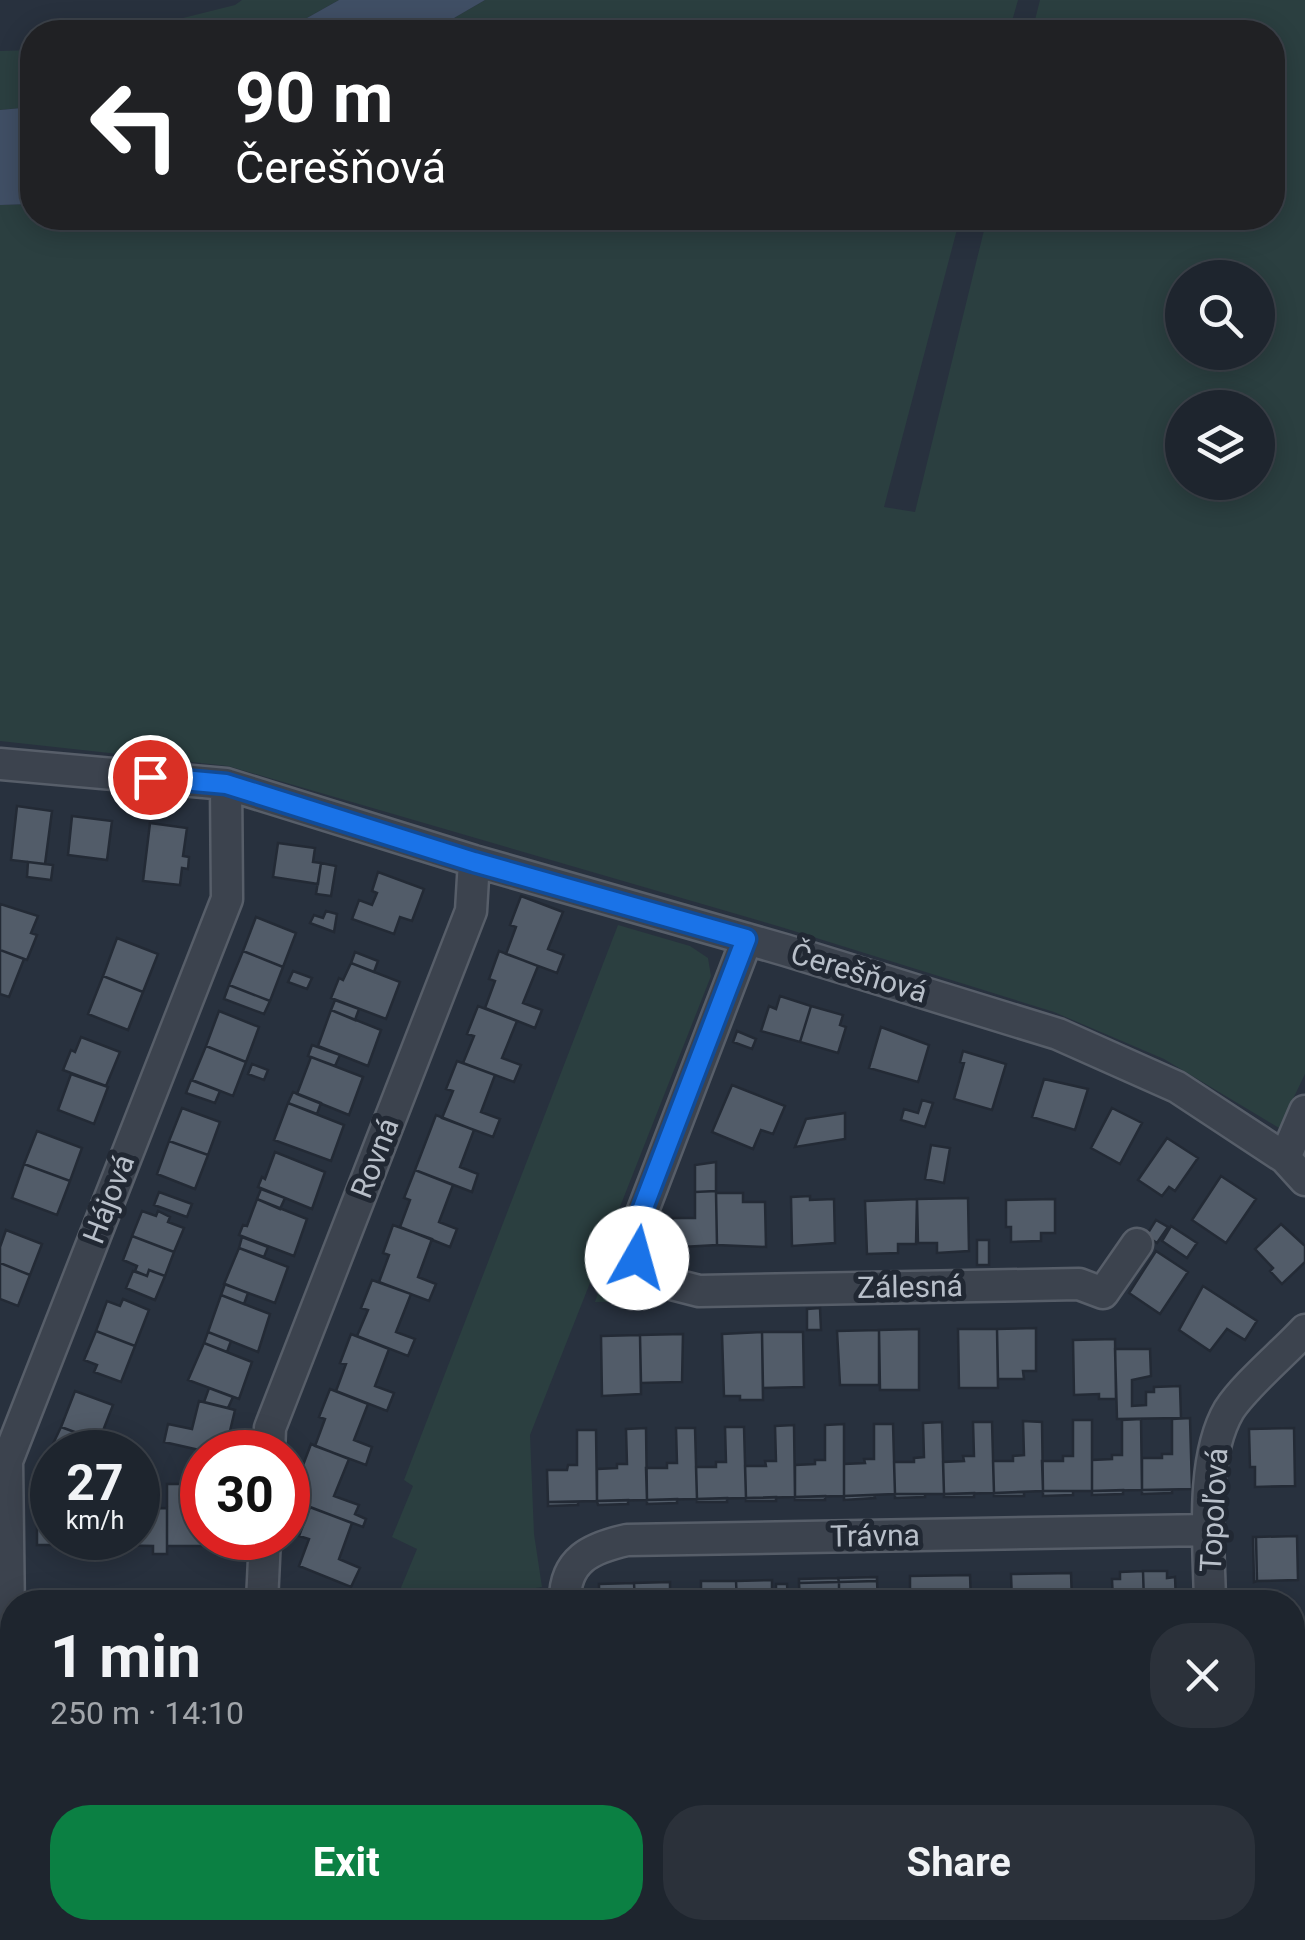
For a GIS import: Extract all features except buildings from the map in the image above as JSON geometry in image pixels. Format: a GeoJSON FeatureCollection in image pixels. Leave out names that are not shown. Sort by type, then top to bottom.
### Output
{"type":"FeatureCollection","features":[{"type":"Feature","properties":{"kind":"street","name":"Čerešňová"},"geometry":{"type":"LineString","coordinates":[[0,764],[226,784],[474,862],[1058,1034],[1177,1087],[1295,1169],[1305,1110]]}},
{"type":"Feature","properties":{"kind":"street","name":"Hájová"},"geometry":{"type":"LineString","coordinates":[[7,1590],[7,1461],[226,900],[226,784]]}},
{"type":"Feature","properties":{"kind":"street","name":"Rovná"},"geometry":{"type":"LineString","coordinates":[[270,1430],[471,911],[474,862]]}},
{"type":"Feature","properties":{"kind":"street","name":"Zálesná"},"geometry":{"type":"LineString","coordinates":[[746,939],[636,1226],[637,1258],[656,1280],[698,1292],[1079,1284],[1103,1293],[1137,1244]]}},
{"type":"Feature","properties":{"kind":"street","name":"Topoľová"},"geometry":{"type":"LineString","coordinates":[[1210,1590],[1208,1530],[1214,1441],[1230,1408],[1305,1330]]}},
{"type":"Feature","properties":{"kind":"street","name":"Trávna"},"geometry":{"type":"LineString","coordinates":[[567,1590],[575,1564],[596,1547],[627,1540],[1208,1530]]}},
{"type":"Feature","properties":{"kind":"street"},"geometry":{"type":"LineString","coordinates":[[263,1590],[264,1560]]}},
{"type":"Feature","properties":{"kind":"green space"},"geometry":{"type":"Polygon","coordinates":[[[242,0],[339,0],[303,20],[175,20],[242,0]]]}},
{"type":"Feature","properties":{"kind":"green space"},"geometry":{"type":"Polygon","coordinates":[[[485,0],[1018,0],[1012,20],[451,20],[485,0]]]}},
{"type":"Feature","properties":{"kind":"green space"},"geometry":{"type":"Polygon","coordinates":[[[1040,0],[1305,0],[1305,1074],[1279,1128],[1164,1059],[1054,1012],[781,927],[228,766],[0,741],[0,205],[20,204],[20,230],[957,230],[884,507],[915,512],[984,230],[1285,230],[1285,20],[1035,20],[1040,0]]]}},
{"type":"Feature","properties":{"kind":"green space"},"geometry":{"type":"Polygon","coordinates":[[[20,50],[20,108],[0,110],[0,51],[20,50]]]}},
{"type":"Feature","properties":{"kind":"green space"},"geometry":{"type":"Polygon","coordinates":[[[618,925],[690,946],[708,958],[711,976],[530,1435],[534,1534],[542,1587],[400,1590],[417,1549],[392,1537],[413,1486],[404,1480],[618,925]]]}},
{"type":"Feature","properties":{"kind":"green space"},"geometry":{"type":"Polygon","coordinates":[[[613,1248],[616,1266],[641,1301],[595,1302],[613,1248]]]}},
{"type":"Feature","properties":{"kind":"water"},"geometry":{"type":"Polygon","coordinates":[[[339,0],[485,0],[451,20],[303,20],[339,0]]]}},
{"type":"Feature","properties":{"kind":"water"},"geometry":{"type":"Polygon","coordinates":[[[20,108],[20,204],[0,205],[0,110],[20,108]]]}},
{"type":"Feature","properties":{"kind":"route"},"geometry":{"type":"LineString","coordinates":[[150,777],[226,784],[474,862],[746,939],[636,1226],[637,1258]]}}]}
